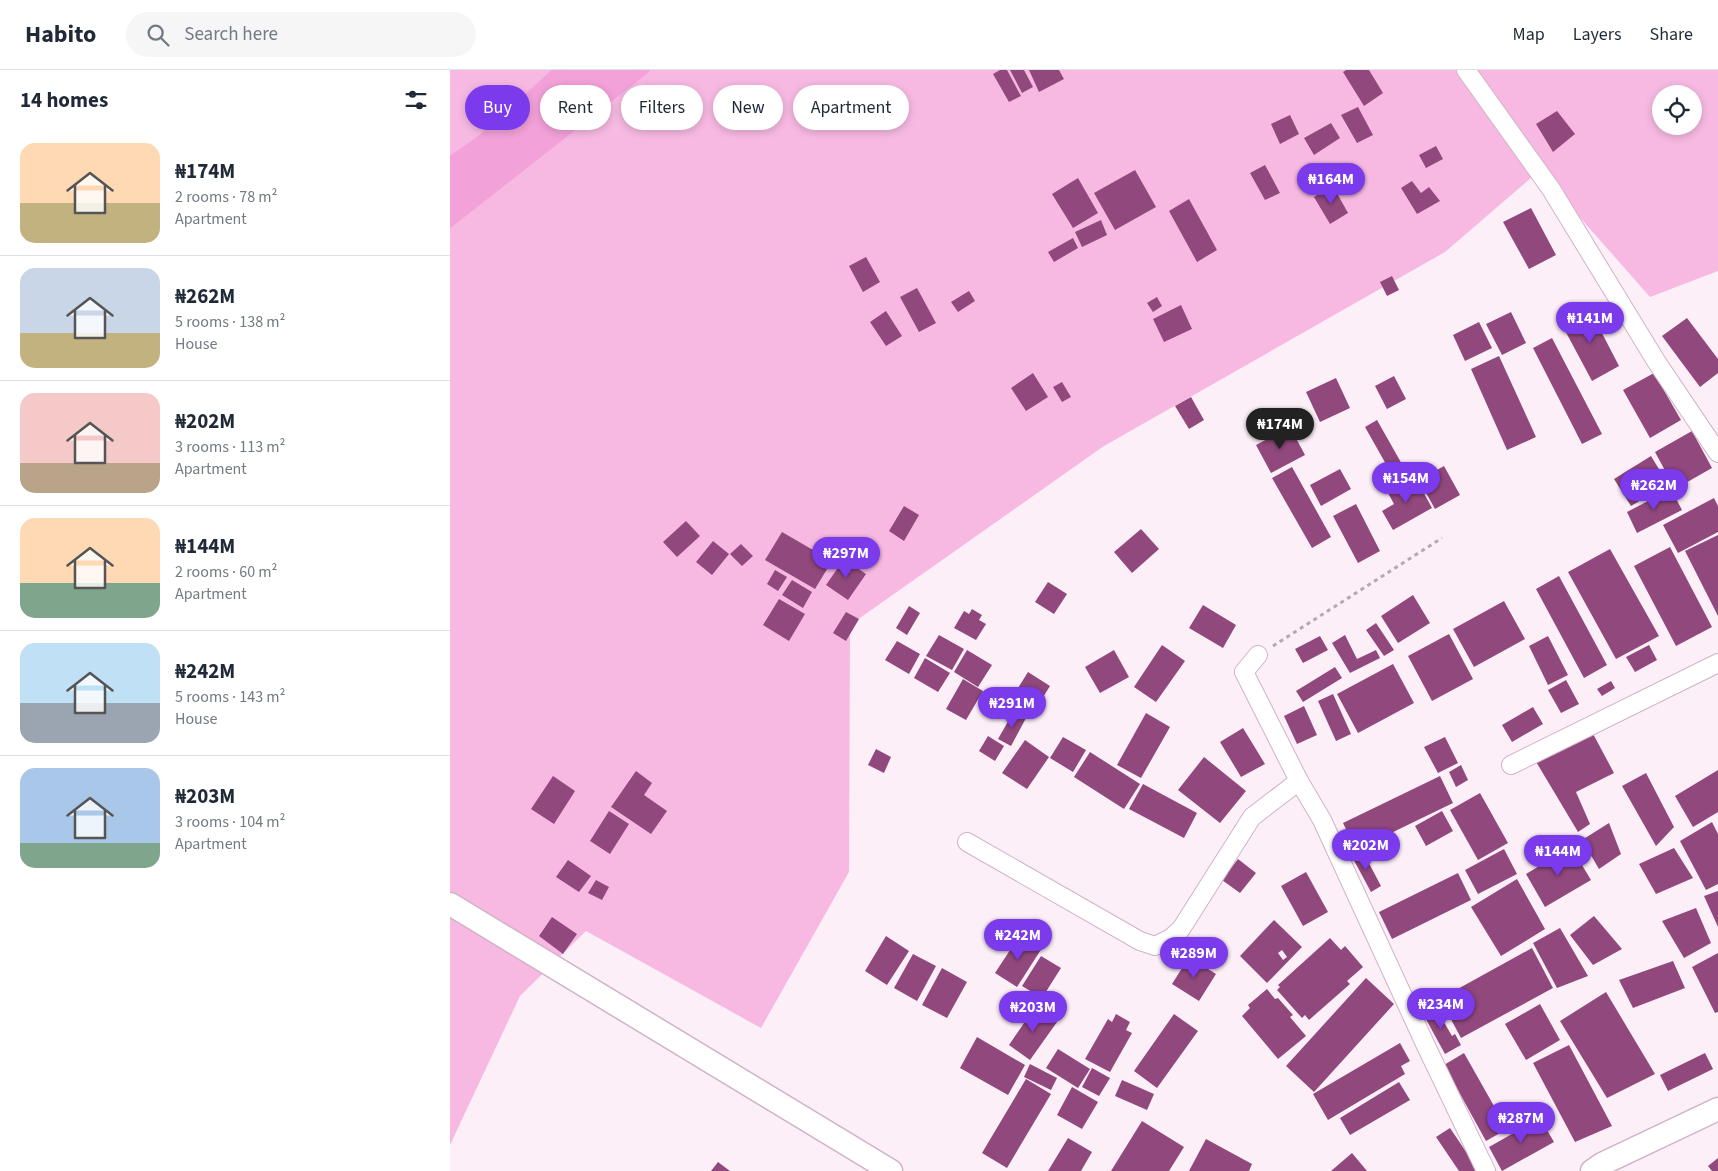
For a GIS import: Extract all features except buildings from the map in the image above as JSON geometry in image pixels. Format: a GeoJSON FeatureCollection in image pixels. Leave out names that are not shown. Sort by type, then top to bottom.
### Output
{"type":"FeatureCollection","features":[{"type":"Feature","properties":{"kind":"street"},"geometry":{"type":"LineString","coordinates":[[1466,70],[1550,188],[1656,361],[1718,453]]}},
{"type":"Feature","properties":{"kind":"street"},"geometry":{"type":"LineString","coordinates":[[1258,655],[1244,672],[1299,781],[1322,820],[1486,1171]]}},
{"type":"Feature","properties":{"kind":"street"},"geometry":{"type":"LineString","coordinates":[[1510,765],[1718,662]]}},
{"type":"Feature","properties":{"kind":"street"},"geometry":{"type":"LineString","coordinates":[[967,842],[1140,941],[1154,946],[1171,938],[1181,929],[1252,817],[1299,781]]}},
{"type":"Feature","properties":{"kind":"street"},"geometry":{"type":"LineString","coordinates":[[450,904],[891,1171]]}},
{"type":"Feature","properties":{"kind":"street"},"geometry":{"type":"LineString","coordinates":[[1592,1171],[1602,1164],[1718,1109]]}},
{"type":"Feature","properties":{"kind":"path"},"geometry":{"type":"LineString","coordinates":[[1258,655],[1442,538]]}},
{"type":"Feature","properties":{"kind":"shaded area"},"geometry":{"type":"Polygon","coordinates":[[[450,70],[557,70],[530,94],[530,85],[465,85],[465,130],[490,130],[450,160],[450,70]]]}},
{"type":"Feature","properties":{"kind":"shaded area"},"geometry":{"type":"Polygon","coordinates":[[[557,70],[646,70],[627,85],[621,85],[621,90],[611,98],[611,85],[540,85],[557,70]]]}},
{"type":"Feature","properties":{"kind":"shaded area"},"geometry":{"type":"Polygon","coordinates":[[[646,70],[1718,70],[1718,271],[1650,297],[1539,171],[1445,252],[1104,446],[850,625],[849,872],[761,1028],[586,931],[520,996],[450,1145],[450,224],[570,130],[611,130],[611,98],[621,90],[621,130],[703,130],[703,85],[627,85],[646,70]]]}},
{"type":"Feature","properties":{"kind":"shaded area"},"geometry":{"type":"Polygon","coordinates":[[[540,85],[540,130],[570,130],[450,224],[450,160],[490,130],[530,130],[530,94],[540,85]]]}},
{"type":"Feature","properties":{"kind":"waterway"},"geometry":{"type":"LineString","coordinates":[[450,160],[480,139],[557,70]]}},
{"type":"Feature","properties":{"kind":"waterway"},"geometry":{"type":"LineString","coordinates":[[450,224],[646,70]]}}]}
